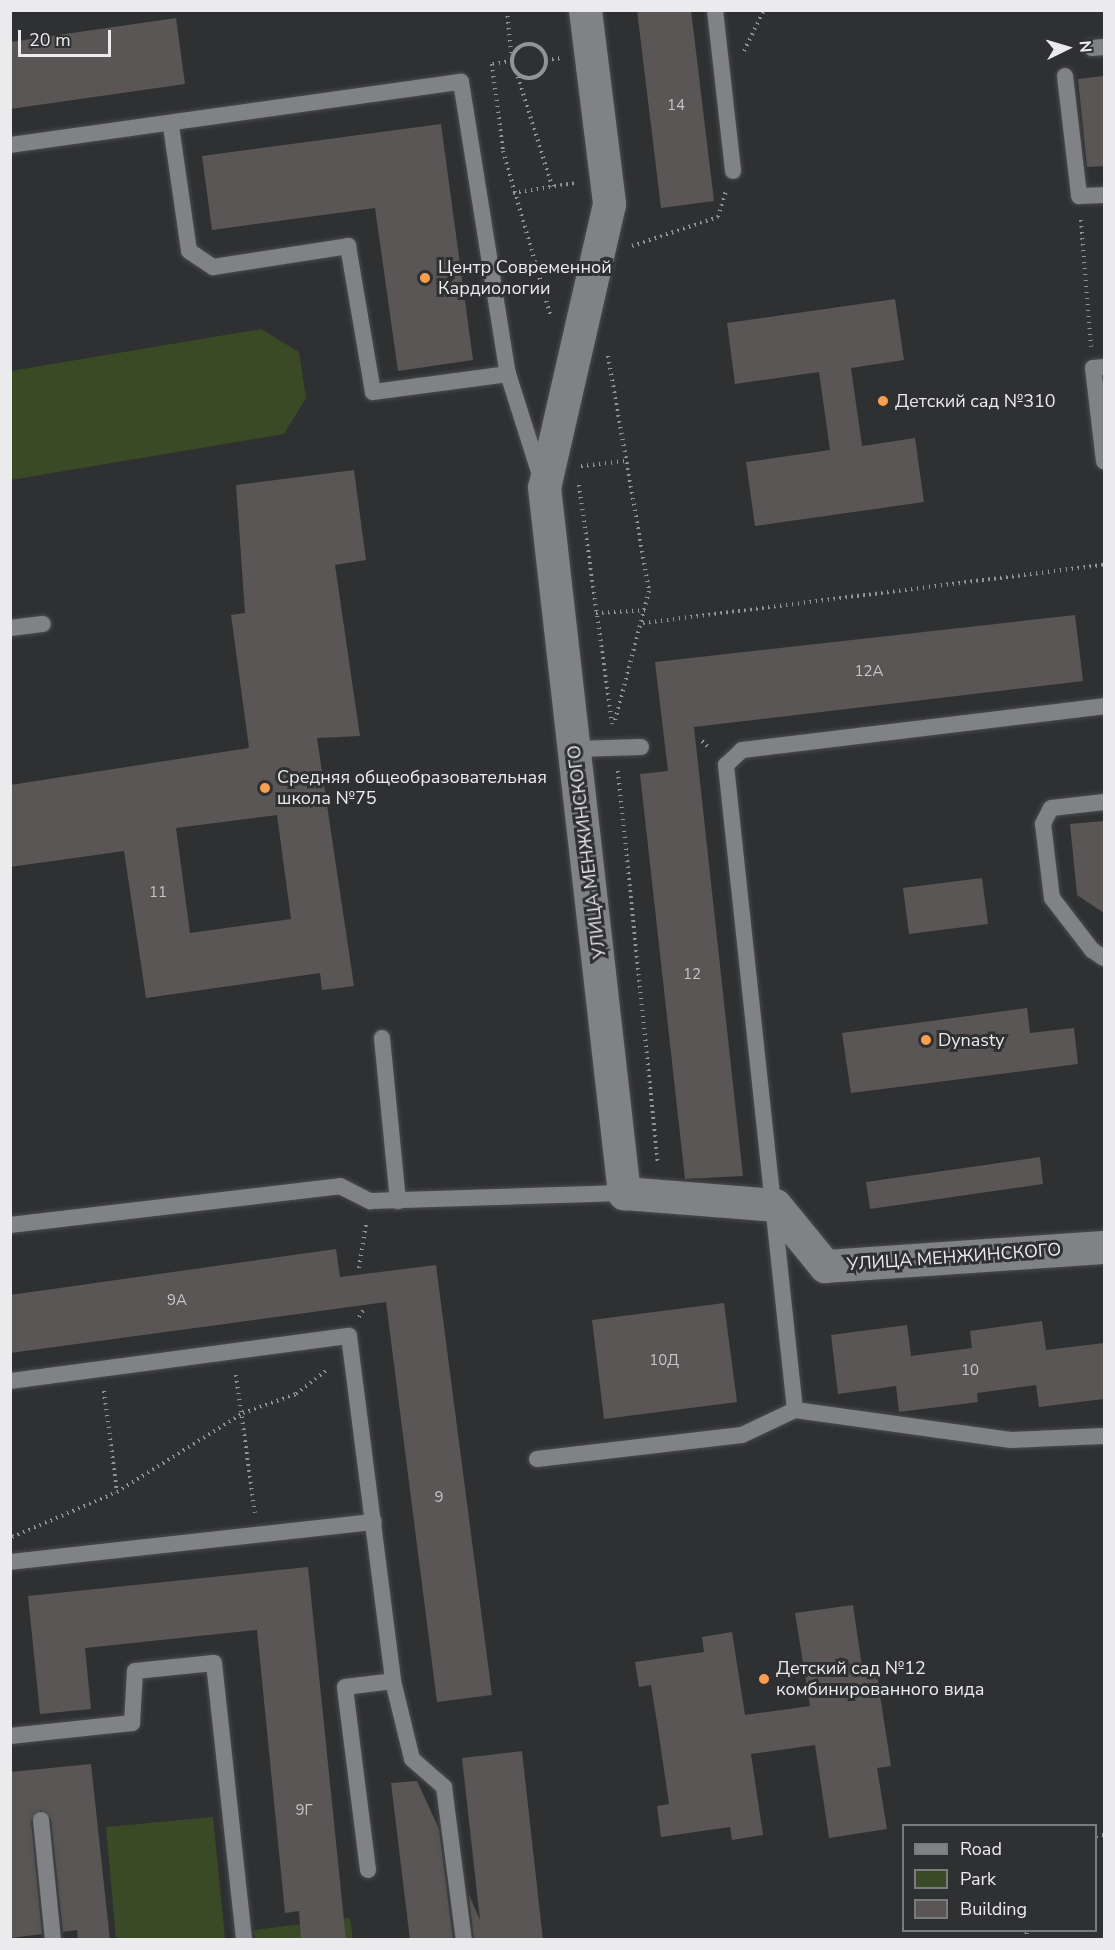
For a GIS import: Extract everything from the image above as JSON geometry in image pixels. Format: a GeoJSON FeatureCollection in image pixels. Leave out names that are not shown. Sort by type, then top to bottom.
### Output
{"type":"FeatureCollection","features":[{"type":"Feature","properties":{"kind":"street","name":"УЛИЦА МЕНЖИНСКОГО"},"geometry":{"type":"LineString","coordinates":[[585,10],[609,204],[591,343],[544,487],[624,1193]]}},
{"type":"Feature","properties":{"kind":"street"},"geometry":{"type":"LineString","coordinates":[[624,1193],[775,1205]]}},
{"type":"Feature","properties":{"kind":"street","name":"УЛИЦА МЕНЖИНСКОГО"},"geometry":{"type":"LineString","coordinates":[[775,1205],[825,1266],[1104,1247]]}},
{"type":"Feature","properties":{"kind":"lane"},"geometry":{"type":"LineString","coordinates":[[715,10],[732,171]]}},
{"type":"Feature","properties":{"kind":"lane"},"geometry":{"type":"LineString","coordinates":[[1065,76],[1079,196],[1104,195]]}},
{"type":"Feature","properties":{"kind":"lane"},"geometry":{"type":"LineString","coordinates":[[10,145],[171,126],[461,82],[508,374],[544,487]]}},
{"type":"Feature","properties":{"kind":"lane"},"geometry":{"type":"LineString","coordinates":[[171,126],[189,251],[213,267],[348,246],[373,392],[508,374]]}},
{"type":"Feature","properties":{"kind":"lane"},"geometry":{"type":"LineString","coordinates":[[1099,368],[1104,461]]}},
{"type":"Feature","properties":{"kind":"lane"},"geometry":{"type":"LineString","coordinates":[[10,628],[43,624]]}},
{"type":"Feature","properties":{"kind":"lane"},"geometry":{"type":"LineString","coordinates":[[795,1410],[775,1205],[726,765],[742,750],[1104,706]]}},
{"type":"Feature","properties":{"kind":"lane"},"geometry":{"type":"LineString","coordinates":[[575,749],[640,747]]}},
{"type":"Feature","properties":{"kind":"lane"},"geometry":{"type":"LineString","coordinates":[[1104,802],[1051,808],[1043,824],[1052,898],[1092,950],[1104,958]]}},
{"type":"Feature","properties":{"kind":"lane"},"geometry":{"type":"LineString","coordinates":[[382,1038],[398,1201]]}},
{"type":"Feature","properties":{"kind":"lane"},"geometry":{"type":"LineString","coordinates":[[10,1226],[339,1186],[370,1201],[624,1193]]}},
{"type":"Feature","properties":{"kind":"lane"},"geometry":{"type":"LineString","coordinates":[[10,1381],[348,1336],[393,1681],[412,1759],[444,1787],[464,1940]]}},
{"type":"Feature","properties":{"kind":"lane"},"geometry":{"type":"LineString","coordinates":[[537,1459],[742,1436],[795,1410],[1011,1440],[1104,1436]]}},
{"type":"Feature","properties":{"kind":"lane"},"geometry":{"type":"LineString","coordinates":[[16,1561],[257,1531],[374,1522]]}},
{"type":"Feature","properties":{"kind":"lane"},"geometry":{"type":"LineString","coordinates":[[10,1736],[132,1723],[135,1671],[214,1663],[244,1940]]}},
{"type":"Feature","properties":{"kind":"lane"},"geometry":{"type":"LineString","coordinates":[[368,1870],[345,1687],[393,1681]]}},
{"type":"Feature","properties":{"kind":"lane"},"geometry":{"type":"LineString","coordinates":[[41,1820],[53,1940]]}},
{"type":"Feature","properties":{"kind":"path"},"geometry":{"type":"LineString","coordinates":[[507,10],[512,61],[552,186]]}},
{"type":"Feature","properties":{"kind":"path"},"geometry":{"type":"LineString","coordinates":[[546,60],[542,50],[526,44],[512,61],[492,64],[513,193],[556,335],[591,343],[625,461],[649,591],[647,610],[613,728]]}},
{"type":"Feature","properties":{"kind":"path"},"geometry":{"type":"LineString","coordinates":[[563,46],[566,69]]}},
{"type":"Feature","properties":{"kind":"path"},"geometry":{"type":"LineString","coordinates":[[546,60],[565,57]]}},
{"type":"Feature","properties":{"kind":"path"},"geometry":{"type":"LineString","coordinates":[[516,71],[536,77],[546,60]]}},
{"type":"Feature","properties":{"kind":"path"},"geometry":{"type":"LineString","coordinates":[[578,171],[580,193]]}},
{"type":"Feature","properties":{"kind":"path"},"geometry":{"type":"LineString","coordinates":[[621,250],[718,217],[732,171]]}},
{"type":"Feature","properties":{"kind":"path"},"geometry":{"type":"LineString","coordinates":[[513,193],[579,182]]}},
{"type":"Feature","properties":{"kind":"path"},"geometry":{"type":"LineString","coordinates":[[1079,196],[1099,368]]}},
{"type":"Feature","properties":{"kind":"path"},"geometry":{"type":"LineString","coordinates":[[576,467],[625,461]]}},
{"type":"Feature","properties":{"kind":"path"},"geometry":{"type":"LineString","coordinates":[[643,623],[1104,565]]}},
{"type":"Feature","properties":{"kind":"path"},"geometry":{"type":"LineString","coordinates":[[597,612],[647,610]]}},
{"type":"Feature","properties":{"kind":"path"},"geometry":{"type":"LineString","coordinates":[[359,1268],[370,1201]]}},
{"type":"Feature","properties":{"kind":"path"},"geometry":{"type":"LineString","coordinates":[[16,1561],[12,1536],[117,1491],[243,1413],[296,1394],[351,1351]]}},
{"type":"Feature","properties":{"kind":"path"},"geometry":{"type":"LineString","coordinates":[[232,1352],[243,1413],[257,1531]]}},
{"type":"Feature","properties":{"kind":"path"},"geometry":{"type":"LineString","coordinates":[[101,1369],[117,1491]]}},
{"type":"Feature","properties":{"kind":"green space"},"geometry":{"type":"Polygon","coordinates":[[[261,329],[299,352],[306,398],[284,434],[11,480],[11,371],[261,329]]]}},
{"type":"Feature","properties":{"kind":"green space"},"geometry":{"type":"Polygon","coordinates":[[[213,1817],[225,1939],[116,1939],[106,1827],[213,1817]]]}},
{"type":"Feature","properties":{"kind":"green space"},"geometry":{"type":"Polygon","coordinates":[[[350,1918],[353,1939],[255,1939],[254,1930],[350,1918]]]}},
{"type":"Feature","properties":{"kind":"building"},"geometry":{"type":"Polygon","coordinates":[[[637,10],[691,10],[714,201],[661,208],[637,10]]]}},
{"type":"Feature","properties":{"kind":"building"},"geometry":{"type":"Polygon","coordinates":[[[176,18],[185,84],[10,109],[10,42],[176,18]]]}},
{"type":"Feature","properties":{"kind":"building"},"geometry":{"type":"Polygon","coordinates":[[[1104,76],[1104,166],[1087,167],[1078,79],[1104,76]]]}},
{"type":"Feature","properties":{"kind":"building"},"geometry":{"type":"Polygon","coordinates":[[[441,124],[473,360],[398,371],[375,208],[212,230],[202,156],[441,124]]]}},
{"type":"Feature","properties":{"kind":"building"},"geometry":{"type":"Polygon","coordinates":[[[895,299],[904,360],[851,368],[862,446],[915,438],[924,502],[755,526],[746,462],[830,450],[819,372],[735,384],[727,323],[895,299]]]}},
{"type":"Feature","properties":{"kind":"building"},"geometry":{"type":"Polygon","coordinates":[[[354,470],[366,560],[335,565],[360,736],[317,738],[354,986],[322,990],[320,973],[146,998],[124,851],[10,867],[10,785],[249,748],[231,615],[245,613],[236,485],[354,470]],[[277,815],[176,828],[190,933],[291,919],[277,815]]]}},
{"type":"Feature","properties":{"kind":"building"},"geometry":{"type":"Polygon","coordinates":[[[1075,615],[1083,681],[694,727],[743,1176],[685,1179],[640,774],[668,771],[655,662],[1075,615]]]}},
{"type":"Feature","properties":{"kind":"building"},"geometry":{"type":"Polygon","coordinates":[[[1104,821],[1104,913],[1077,895],[1070,824],[1104,821]]]}},
{"type":"Feature","properties":{"kind":"building"},"geometry":{"type":"Polygon","coordinates":[[[982,878],[988,924],[909,934],[903,888],[982,878]]]}},
{"type":"Feature","properties":{"kind":"building"},"geometry":{"type":"Polygon","coordinates":[[[1027,1008],[1030,1033],[1074,1028],[1078,1064],[851,1093],[842,1033],[1027,1008]]]}},
{"type":"Feature","properties":{"kind":"building"},"geometry":{"type":"Polygon","coordinates":[[[1040,1157],[1043,1184],[870,1209],[866,1182],[1040,1157]]]}},
{"type":"Feature","properties":{"kind":"building"},"geometry":{"type":"Polygon","coordinates":[[[336,1249],[340,1277],[436,1265],[492,1695],[437,1702],[386,1302],[10,1353],[10,1295],[336,1249]]]}},
{"type":"Feature","properties":{"kind":"building"},"geometry":{"type":"Polygon","coordinates":[[[724,1303],[737,1402],[604,1419],[592,1320],[724,1303]]]}},
{"type":"Feature","properties":{"kind":"building"},"geometry":{"type":"Polygon","coordinates":[[[1042,1321],[1046,1350],[1104,1343],[1104,1399],[1039,1407],[1036,1385],[977,1393],[978,1402],[899,1412],[896,1386],[838,1394],[831,1335],[907,1325],[911,1356],[972,1348],[970,1331],[1042,1321]]]}},
{"type":"Feature","properties":{"kind":"building"},"geometry":{"type":"Polygon","coordinates":[[[308,1567],[346,1940],[301,1940],[299,1911],[285,1913],[257,1630],[85,1648],[91,1709],[40,1714],[28,1596],[308,1567]]]}},
{"type":"Feature","properties":{"kind":"building"},"geometry":{"type":"Polygon","coordinates":[[[853,1605],[862,1667],[876,1665],[891,1766],[877,1768],[887,1829],[829,1838],[815,1745],[751,1754],[763,1835],[732,1840],[730,1827],[661,1837],[657,1806],[669,1804],[658,1729],[651,1685],[639,1687],[635,1662],[704,1652],[702,1637],[732,1632],[745,1715],[810,1706],[795,1613],[853,1605]]]}},
{"type":"Feature","properties":{"kind":"building"},"geometry":{"type":"Polygon","coordinates":[[[522,1751],[543,1940],[474,1940],[469,1895],[480,1920],[462,1758],[522,1751]]]}},
{"type":"Feature","properties":{"kind":"building"},"geometry":{"type":"Polygon","coordinates":[[[91,1764],[110,1940],[78,1940],[77,1930],[63,1932],[51,1819],[41,1810],[31,1821],[42,1934],[10,1938],[10,1772],[91,1764]]]}},
{"type":"Feature","properties":{"kind":"building"},"geometry":{"type":"Polygon","coordinates":[[[417,1781],[439,1829],[453,1940],[410,1940],[391,1783],[417,1781]]]}},
{"type":"Feature","properties":{"kind":"place","name":"Центр Современной Кардиологии"},"geometry":{"type":"Point","coordinates":[425,278]}},
{"type":"Feature","properties":{"kind":"place","name":"Детский сад №310"},"geometry":{"type":"Point","coordinates":[883,401]}},
{"type":"Feature","properties":{"kind":"place","name":"Средняя общеобразовательная школа №75"},"geometry":{"type":"Point","coordinates":[265,788]}},
{"type":"Feature","properties":{"kind":"place","name":"Dynasty"},"geometry":{"type":"Point","coordinates":[926,1040]}},
{"type":"Feature","properties":{"kind":"place","name":"Детский сад №12 комбинированного вида"},"geometry":{"type":"Point","coordinates":[764,1679]}}]}
